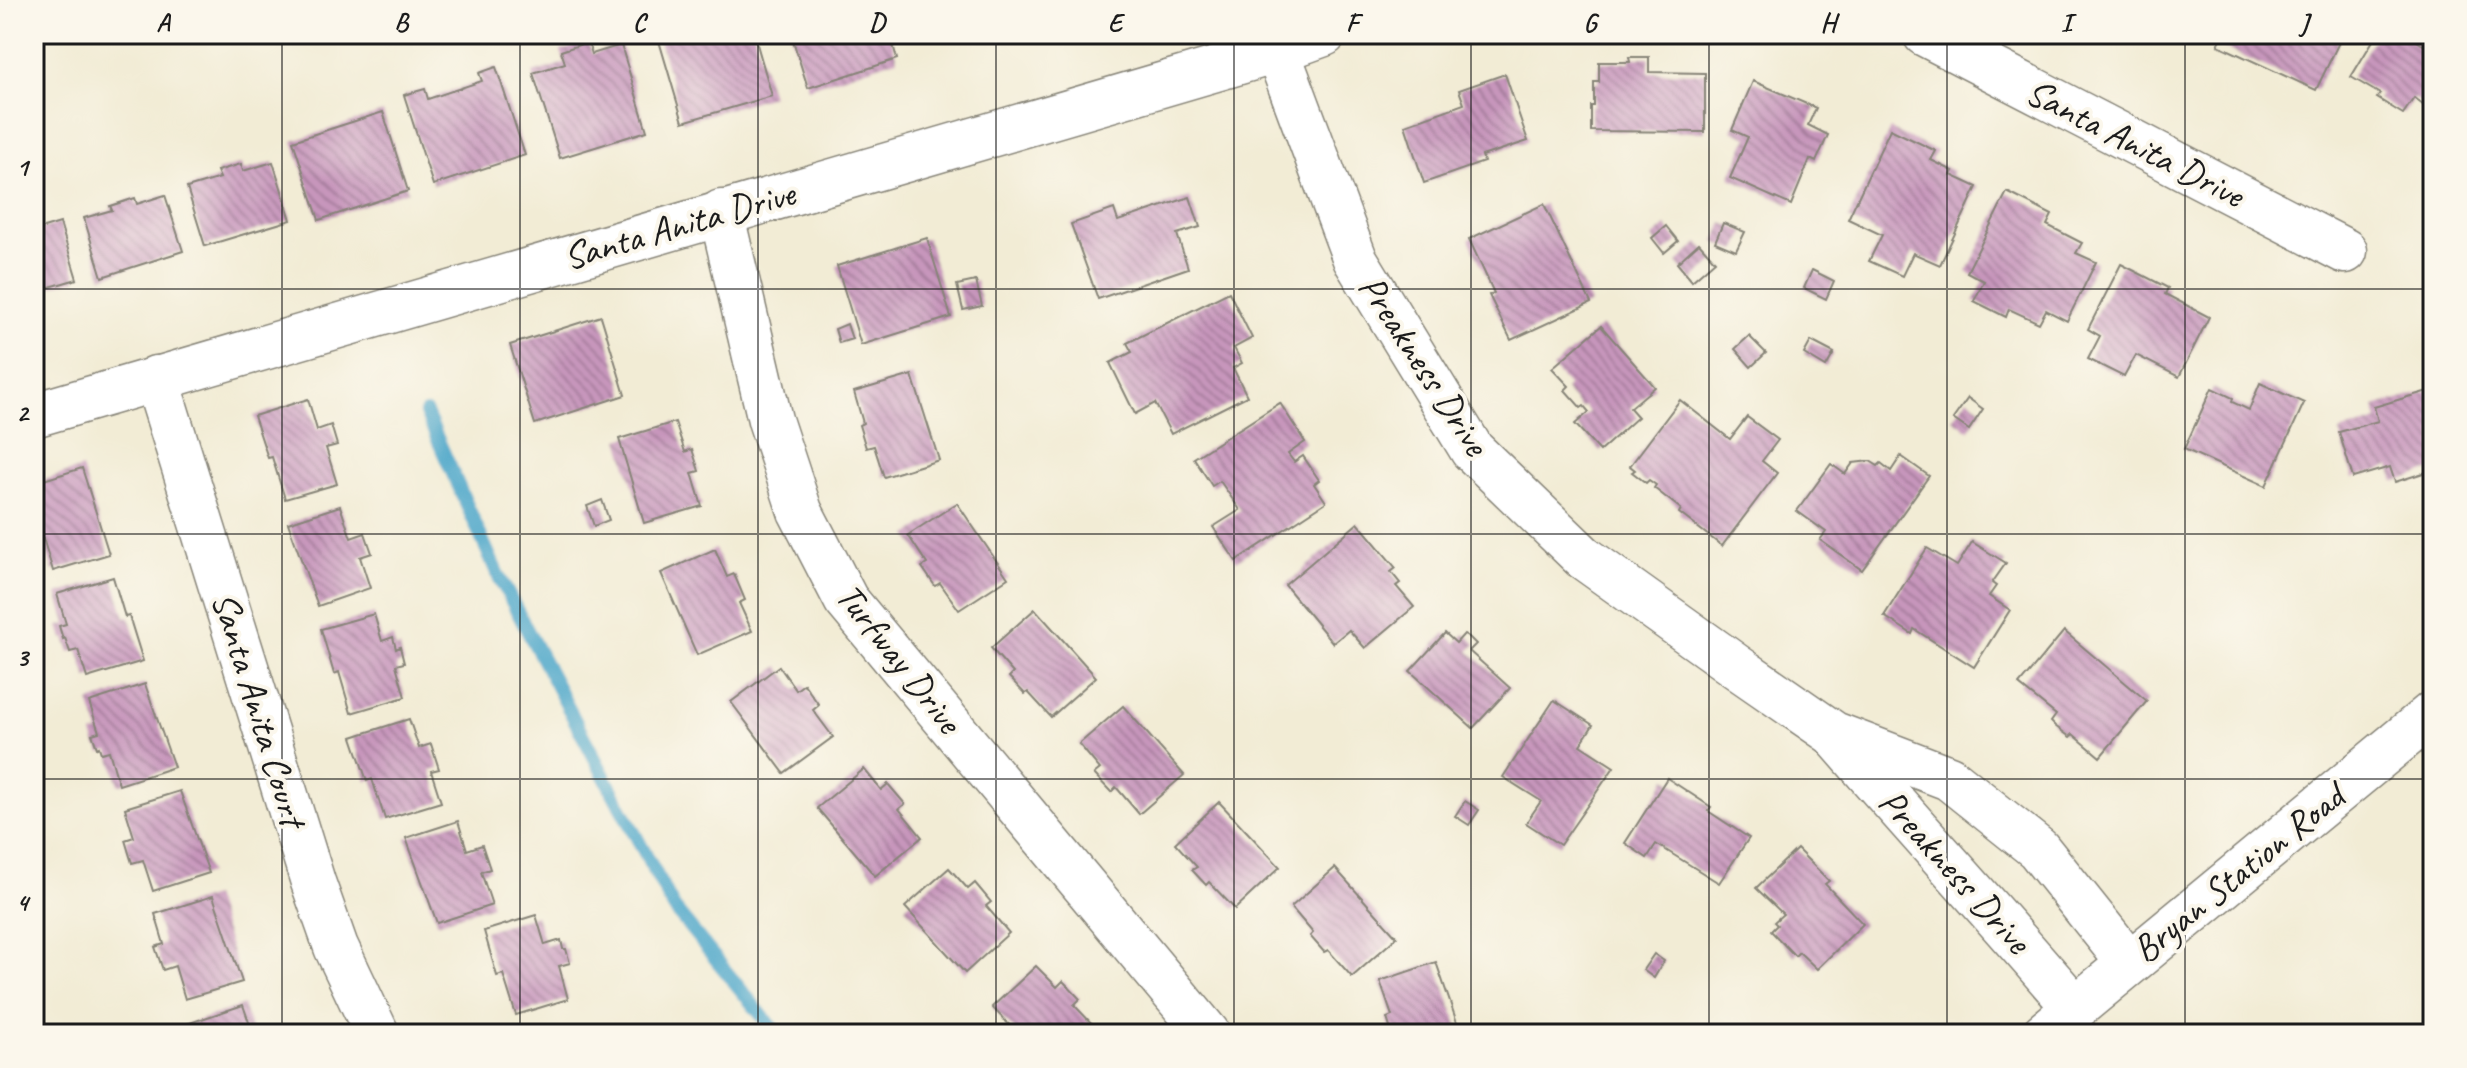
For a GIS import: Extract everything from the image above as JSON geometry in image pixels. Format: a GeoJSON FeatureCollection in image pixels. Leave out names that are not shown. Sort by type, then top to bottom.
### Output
{"type":"FeatureCollection","features":[{"type":"Feature","properties":{"kind":"street","name":"Santa Anita Drive"},"geometry":{"type":"LineString","coordinates":[[34,415],[721,212],[1274,43],[1324,34]]}},
{"type":"Feature","properties":{"kind":"street","name":"Santa Anita Drive"},"geometry":{"type":"LineString","coordinates":[[1925,34],[2345,251]]}},
{"type":"Feature","properties":{"kind":"street","name":"Preakness Drive"},"geometry":{"type":"LineString","coordinates":[[1274,43],[1355,259],[1472,450],[1583,557],[1834,734],[1949,778],[2038,849],[2129,963]]}},
{"type":"Feature","properties":{"kind":"street","name":"Turfway Drive"},"geometry":{"type":"LineString","coordinates":[[721,212],[770,420],[800,511],[846,600],[1208,1034]]}},
{"type":"Feature","properties":{"kind":"street","name":"Santa Anita Court"},"geometry":{"type":"LineString","coordinates":[[156,378],[313,882],[336,947],[377,1034]]}},
{"type":"Feature","properties":{"kind":"street","name":"Bryan Station Road"},"geometry":{"type":"LineString","coordinates":[[2059,1021],[2433,713]]}},
{"type":"Feature","properties":{"kind":"street","name":"Preakness Drive"},"geometry":{"type":"LineString","coordinates":[[1834,734],[1899,810],[1978,894],[2059,1021]]}},
{"type":"Feature","properties":{"kind":"building"},"geometry":{"type":"Polygon","coordinates":[[[657,34],[754,34],[772,96],[683,122],[657,34]]]}},
{"type":"Feature","properties":{"kind":"building"},"geometry":{"type":"Polygon","coordinates":[[[791,34],[890,34],[897,59],[808,88],[791,34]]]}},
{"type":"Feature","properties":{"kind":"building"},"geometry":{"type":"Polygon","coordinates":[[[2223,34],[2343,34],[2316,90],[2218,45],[2223,34]]]}},
{"type":"Feature","properties":{"kind":"building"},"geometry":{"type":"Polygon","coordinates":[[[2377,34],[2418,34],[2415,40],[2433,51],[2433,113],[2414,98],[2403,114],[2377,98],[2380,94],[2351,77],[2377,34]]]}},
{"type":"Feature","properties":{"kind":"building"},"geometry":{"type":"Polygon","coordinates":[[[588,42],[592,54],[621,45],[647,131],[560,158],[533,73],[565,63],[561,51],[588,42]]]}},
{"type":"Feature","properties":{"kind":"building"},"geometry":{"type":"Polygon","coordinates":[[[1629,57],[1649,57],[1649,72],[1705,73],[1705,132],[1591,131],[1591,106],[1594,106],[1594,82],[1599,82],[1599,62],[1630,62],[1629,57]]]}},
{"type":"Feature","properties":{"kind":"building"},"geometry":{"type":"Polygon","coordinates":[[[496,67],[525,155],[433,185],[404,95],[425,89],[428,99],[482,81],[479,73],[496,67]]]}},
{"type":"Feature","properties":{"kind":"building"},"geometry":{"type":"Polygon","coordinates":[[[1505,74],[1528,141],[1482,156],[1484,162],[1424,183],[1405,125],[1464,104],[1459,90],[1505,74]]]}},
{"type":"Feature","properties":{"kind":"building"},"geometry":{"type":"Polygon","coordinates":[[[1753,81],[1816,108],[1808,125],[1828,135],[1816,162],[1810,159],[1791,205],[1730,178],[1748,137],[1732,130],[1753,81]]]}},
{"type":"Feature","properties":{"kind":"building"},"geometry":{"type":"Polygon","coordinates":[[[383,112],[408,191],[319,220],[293,141],[383,112]]]}},
{"type":"Feature","properties":{"kind":"building"},"geometry":{"type":"Polygon","coordinates":[[[1890,129],[1936,151],[1931,160],[1953,171],[1951,175],[1977,187],[1940,265],[1913,253],[1902,276],[1869,261],[1882,235],[1848,219],[1890,129]]]}},
{"type":"Feature","properties":{"kind":"building"},"geometry":{"type":"Polygon","coordinates":[[[273,162],[291,220],[205,246],[187,188],[220,178],[217,171],[241,164],[243,171],[273,162]]]}},
{"type":"Feature","properties":{"kind":"building"},"geometry":{"type":"Polygon","coordinates":[[[2007,192],[2052,215],[2047,225],[2082,243],[2076,253],[2096,262],[2067,321],[2046,310],[2039,323],[2009,309],[2006,317],[1974,301],[1984,281],[1967,272],[2007,192]]]}},
{"type":"Feature","properties":{"kind":"building"},"geometry":{"type":"Polygon","coordinates":[[[165,195],[183,251],[102,277],[84,218],[112,210],[110,206],[135,198],[137,204],[165,195]]]}},
{"type":"Feature","properties":{"kind":"building"},"geometry":{"type":"Polygon","coordinates":[[[1190,197],[1200,227],[1177,234],[1188,268],[1098,299],[1071,224],[1114,209],[1118,221],[1190,197]]]}},
{"type":"Feature","properties":{"kind":"building"},"geometry":{"type":"Polygon","coordinates":[[[1544,204],[1591,303],[1511,340],[1489,295],[1494,293],[1469,239],[1544,204]]]}},
{"type":"Feature","properties":{"kind":"building"},"geometry":{"type":"Polygon","coordinates":[[[60,223],[77,279],[36,291],[37,296],[34,297],[34,231],[60,223]]]}},
{"type":"Feature","properties":{"kind":"building"},"geometry":{"type":"Polygon","coordinates":[[[1723,223],[1745,232],[1736,251],[1715,242],[1723,223]]]}},
{"type":"Feature","properties":{"kind":"building"},"geometry":{"type":"Polygon","coordinates":[[[1666,226],[1678,241],[1664,253],[1652,238],[1666,226]]]}},
{"type":"Feature","properties":{"kind":"building"},"geometry":{"type":"Polygon","coordinates":[[[927,238],[951,317],[861,345],[837,266],[927,238]]]}},
{"type":"Feature","properties":{"kind":"building"},"geometry":{"type":"Polygon","coordinates":[[[1699,243],[1715,261],[1692,281],[1677,263],[1699,243]]]}},
{"type":"Feature","properties":{"kind":"building"},"geometry":{"type":"Polygon","coordinates":[[[2121,264],[2168,288],[2165,294],[2209,317],[2179,377],[2136,355],[2124,377],[2088,359],[2100,336],[2088,329],[2121,264]]]}},
{"type":"Feature","properties":{"kind":"building"},"geometry":{"type":"Polygon","coordinates":[[[1812,270],[1834,281],[1826,299],[1804,288],[1812,270]]]}},
{"type":"Feature","properties":{"kind":"building"},"geometry":{"type":"Polygon","coordinates":[[[976,281],[982,306],[963,310],[957,285],[976,281]]]}},
{"type":"Feature","properties":{"kind":"building"},"geometry":{"type":"Polygon","coordinates":[[[1229,292],[1252,338],[1234,348],[1242,363],[1233,368],[1247,396],[1171,434],[1155,403],[1135,414],[1110,363],[1132,352],[1127,343],[1229,292]]]}},
{"type":"Feature","properties":{"kind":"building"},"geometry":{"type":"Polygon","coordinates":[[[601,316],[625,395],[535,424],[510,345],[601,316]]]}},
{"type":"Feature","properties":{"kind":"building"},"geometry":{"type":"Polygon","coordinates":[[[847,324],[852,339],[839,343],[835,329],[847,324]]]}},
{"type":"Feature","properties":{"kind":"building"},"geometry":{"type":"Polygon","coordinates":[[[1601,326],[1655,387],[1630,408],[1638,417],[1600,451],[1575,424],[1589,412],[1584,406],[1581,408],[1565,390],[1569,386],[1552,368],[1601,326]]]}},
{"type":"Feature","properties":{"kind":"building"},"geometry":{"type":"Polygon","coordinates":[[[1749,336],[1766,353],[1751,367],[1735,349],[1749,336]]]}},
{"type":"Feature","properties":{"kind":"building"},"geometry":{"type":"Polygon","coordinates":[[[1811,341],[1834,353],[1826,367],[1804,354],[1811,341]]]}},
{"type":"Feature","properties":{"kind":"building"},"geometry":{"type":"Polygon","coordinates":[[[912,375],[939,460],[884,477],[874,446],[866,448],[854,392],[912,375]]]}},
{"type":"Feature","properties":{"kind":"building"},"geometry":{"type":"Polygon","coordinates":[[[2260,383],[2304,403],[2266,486],[2184,449],[2212,388],[2249,410],[2260,383]]]}},
{"type":"Feature","properties":{"kind":"building"},"geometry":{"type":"Polygon","coordinates":[[[2428,391],[2433,408],[2433,470],[2395,482],[2390,467],[2353,478],[2339,432],[2378,421],[2374,407],[2428,391]]]}},
{"type":"Feature","properties":{"kind":"building"},"geometry":{"type":"Polygon","coordinates":[[[1968,398],[1983,409],[1969,430],[1953,419],[1968,398]]]}},
{"type":"Feature","properties":{"kind":"building"},"geometry":{"type":"Polygon","coordinates":[[[308,399],[317,430],[331,425],[337,445],[326,448],[337,484],[285,499],[272,457],[268,458],[254,416],[308,399]]]}},
{"type":"Feature","properties":{"kind":"building"},"geometry":{"type":"Polygon","coordinates":[[[1680,400],[1730,439],[1747,417],[1778,440],[1762,461],[1777,473],[1722,546],[1679,513],[1681,509],[1654,488],[1656,485],[1649,480],[1646,483],[1632,472],[1635,470],[1630,466],[1680,400]]]}},
{"type":"Feature","properties":{"kind":"building"},"geometry":{"type":"Polygon","coordinates":[[[1280,403],[1305,442],[1288,454],[1294,462],[1303,456],[1319,480],[1314,484],[1326,502],[1236,561],[1213,527],[1240,510],[1220,481],[1212,486],[1194,458],[1280,403]]]}},
{"type":"Feature","properties":{"kind":"building"},"geometry":{"type":"Polygon","coordinates":[[[675,422],[685,452],[692,449],[699,471],[692,473],[702,506],[644,523],[619,439],[675,422]]]}},
{"type":"Feature","properties":{"kind":"building"},"geometry":{"type":"Polygon","coordinates":[[[1901,456],[1929,476],[1862,570],[1820,540],[1826,532],[1797,511],[1831,464],[1845,474],[1853,463],[1870,461],[1878,466],[1881,463],[1891,471],[1901,456]]]}},
{"type":"Feature","properties":{"kind":"building"},"geometry":{"type":"Polygon","coordinates":[[[82,468],[109,554],[53,571],[42,535],[34,538],[34,483],[82,468]]]}},
{"type":"Feature","properties":{"kind":"building"},"geometry":{"type":"Polygon","coordinates":[[[602,500],[609,520],[594,526],[587,506],[602,500]]]}},
{"type":"Feature","properties":{"kind":"building"},"geometry":{"type":"Polygon","coordinates":[[[957,503],[1008,578],[959,610],[940,583],[935,586],[922,567],[927,564],[908,535],[957,503]]]}},
{"type":"Feature","properties":{"kind":"building"},"geometry":{"type":"Polygon","coordinates":[[[340,506],[351,538],[365,533],[372,553],[360,557],[370,588],[318,606],[288,523],[340,506]]]}},
{"type":"Feature","properties":{"kind":"building"},"geometry":{"type":"Polygon","coordinates":[[[1358,523],[1396,568],[1391,572],[1400,583],[1396,586],[1414,607],[1365,648],[1349,630],[1333,643],[1285,585],[1358,523]]]}},
{"type":"Feature","properties":{"kind":"building"},"geometry":{"type":"Polygon","coordinates":[[[1972,542],[2006,563],[1992,583],[1996,586],[1989,596],[2010,610],[1974,667],[1914,629],[1912,634],[1884,616],[1927,548],[1957,566],[1972,542]]]}},
{"type":"Feature","properties":{"kind":"building"},"geometry":{"type":"Polygon","coordinates":[[[715,549],[727,577],[734,574],[745,600],[739,603],[752,631],[697,655],[661,573],[715,549]]]}},
{"type":"Feature","properties":{"kind":"building"},"geometry":{"type":"Polygon","coordinates":[[[113,577],[143,661],[87,678],[78,650],[70,652],[63,639],[59,626],[66,624],[57,594],[113,577]]]}},
{"type":"Feature","properties":{"kind":"building"},"geometry":{"type":"Polygon","coordinates":[[[1035,609],[1096,677],[1051,717],[1009,677],[1013,673],[991,648],[1035,609]]]}},
{"type":"Feature","properties":{"kind":"building"},"geometry":{"type":"Polygon","coordinates":[[[374,614],[382,641],[393,637],[396,649],[400,647],[404,663],[396,665],[405,697],[351,713],[339,672],[334,674],[321,629],[374,614]]]}},
{"type":"Feature","properties":{"kind":"building"},"geometry":{"type":"Polygon","coordinates":[[[2064,631],[2147,701],[2100,757],[2073,734],[2070,737],[2055,726],[2051,722],[2056,715],[2019,685],[2064,631]]]}},
{"type":"Feature","properties":{"kind":"building"},"geometry":{"type":"Polygon","coordinates":[[[1445,633],[1456,643],[1464,634],[1469,637],[1476,644],[1469,651],[1510,688],[1473,728],[1410,671],[1445,633]]]}},
{"type":"Feature","properties":{"kind":"building"},"geometry":{"type":"Polygon","coordinates":[[[779,666],[796,690],[804,684],[819,705],[813,710],[833,737],[784,773],[731,702],[779,666]]]}},
{"type":"Feature","properties":{"kind":"building"},"geometry":{"type":"Polygon","coordinates":[[[145,684],[174,767],[119,785],[109,751],[101,753],[97,748],[92,734],[99,732],[89,702],[145,684]]]}},
{"type":"Feature","properties":{"kind":"building"},"geometry":{"type":"Polygon","coordinates":[[[1554,700],[1593,725],[1580,745],[1614,767],[1560,845],[1526,823],[1541,801],[1503,777],[1554,700]]]}},
{"type":"Feature","properties":{"kind":"building"},"geometry":{"type":"Polygon","coordinates":[[[1123,706],[1184,775],[1139,814],[1116,787],[1111,792],[1094,774],[1100,769],[1079,744],[1123,706]]]}},
{"type":"Feature","properties":{"kind":"building"},"geometry":{"type":"Polygon","coordinates":[[[409,719],[419,748],[431,744],[439,769],[431,771],[441,802],[385,819],[372,779],[367,781],[352,737],[409,719]]]}},
{"type":"Feature","properties":{"kind":"building"},"geometry":{"type":"Polygon","coordinates":[[[864,769],[881,790],[888,784],[905,804],[899,809],[922,837],[875,876],[817,808],[864,769]]]}},
{"type":"Feature","properties":{"kind":"building"},"geometry":{"type":"Polygon","coordinates":[[[1667,778],[1711,807],[1708,811],[1749,838],[1719,883],[1656,844],[1647,858],[1625,843],[1667,778]]]}},
{"type":"Feature","properties":{"kind":"building"},"geometry":{"type":"Polygon","coordinates":[[[180,791],[209,873],[153,891],[143,860],[132,863],[125,840],[134,837],[125,808],[180,791]]]}},
{"type":"Feature","properties":{"kind":"building"},"geometry":{"type":"Polygon","coordinates":[[[1465,801],[1479,810],[1469,825],[1455,816],[1465,801]]]}},
{"type":"Feature","properties":{"kind":"building"},"geometry":{"type":"Polygon","coordinates":[[[1219,802],[1280,867],[1235,909],[1209,882],[1206,885],[1192,870],[1197,867],[1175,843],[1219,802]]]}},
{"type":"Feature","properties":{"kind":"building"},"geometry":{"type":"Polygon","coordinates":[[[458,821],[467,850],[482,845],[490,869],[481,872],[492,905],[437,923],[406,838],[458,821]]]}},
{"type":"Feature","properties":{"kind":"building"},"geometry":{"type":"Polygon","coordinates":[[[1797,849],[1829,881],[1825,884],[1863,924],[1817,969],[1799,952],[1795,956],[1771,931],[1777,925],[1774,922],[1783,914],[1756,888],[1797,849]]]}},
{"type":"Feature","properties":{"kind":"building"},"geometry":{"type":"Polygon","coordinates":[[[949,868],[968,889],[975,883],[991,902],[986,906],[1009,933],[965,973],[905,907],[949,868]]]}},
{"type":"Feature","properties":{"kind":"building"},"geometry":{"type":"Polygon","coordinates":[[[1335,868],[1397,937],[1352,977],[1328,950],[1324,952],[1310,936],[1313,933],[1291,907],[1335,868]]]}},
{"type":"Feature","properties":{"kind":"building"},"geometry":{"type":"Polygon","coordinates":[[[213,896],[242,982],[185,999],[175,966],[163,970],[155,947],[164,944],[155,914],[213,896]]]}},
{"type":"Feature","properties":{"kind":"building"},"geometry":{"type":"Polygon","coordinates":[[[536,915],[545,945],[561,940],[563,949],[566,949],[570,963],[559,966],[568,999],[516,1015],[503,974],[497,976],[484,931],[536,915]]]}},
{"type":"Feature","properties":{"kind":"building"},"geometry":{"type":"Polygon","coordinates":[[[1654,954],[1664,961],[1654,978],[1643,970],[1654,954]]]}},
{"type":"Feature","properties":{"kind":"building"},"geometry":{"type":"Polygon","coordinates":[[[1436,962],[1461,1034],[1392,1034],[1387,1018],[1392,1016],[1380,981],[1436,962]]]}},
{"type":"Feature","properties":{"kind":"building"},"geometry":{"type":"Polygon","coordinates":[[[1036,966],[1057,987],[1063,981],[1080,999],[1074,1005],[1099,1031],[1096,1034],[1018,1034],[992,1007],[1036,966]]]}},
{"type":"Feature","properties":{"kind":"building"},"geometry":{"type":"Polygon","coordinates":[[[243,1005],[253,1034],[190,1034],[187,1024],[243,1005]]]}},
{"type":"Feature","properties":{"kind":"waterway"},"geometry":{"type":"LineString","coordinates":[[426,413],[498,575],[674,908],[777,1034]]}}]}
